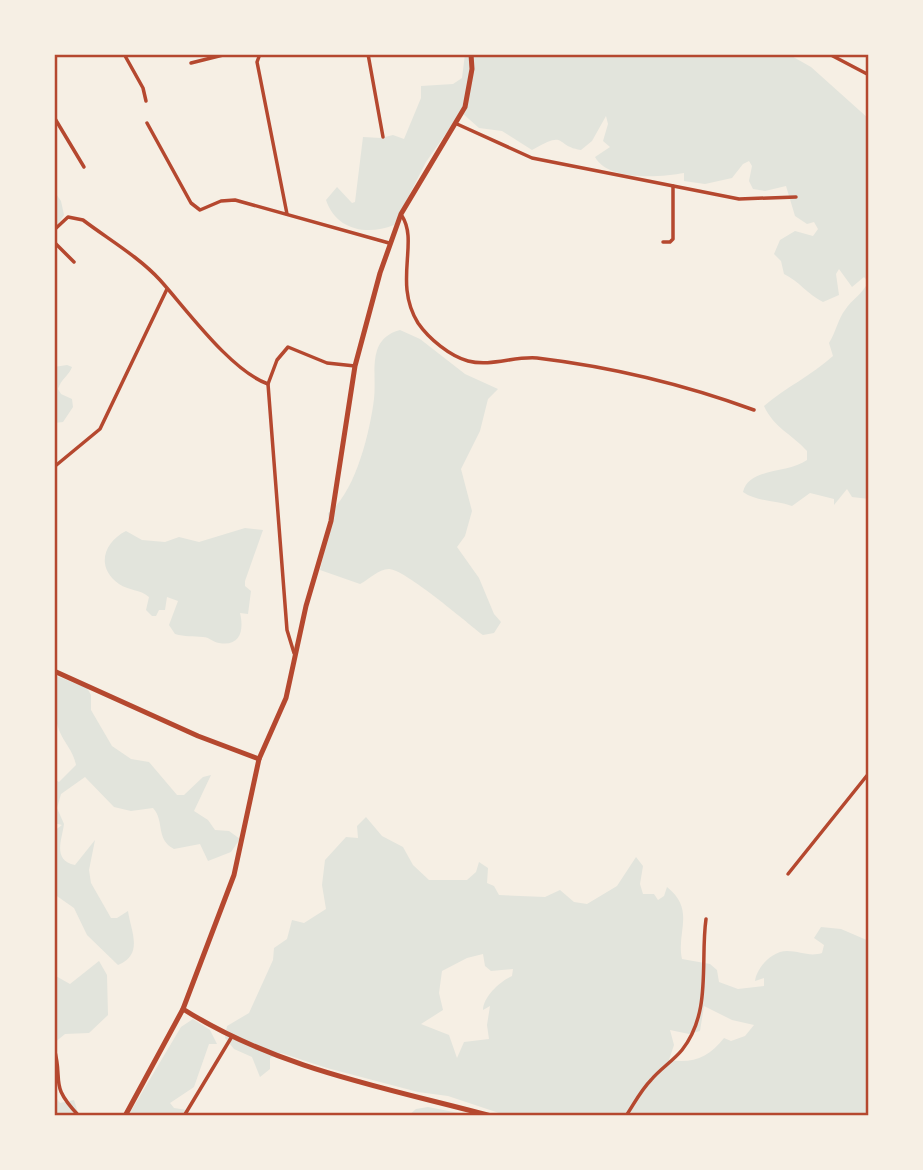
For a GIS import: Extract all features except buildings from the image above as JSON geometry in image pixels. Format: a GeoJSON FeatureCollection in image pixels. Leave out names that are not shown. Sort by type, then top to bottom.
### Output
{"type":"FeatureCollection","features":[{"type":"Feature","properties":{"kind":"street"},"geometry":{"type":"LineString","coordinates":[[124,54],[143,88],[146,101]]}},
{"type":"Feature","properties":{"kind":"street"},"geometry":{"type":"LineString","coordinates":[[191,63],[227,54]]}},
{"type":"Feature","properties":{"kind":"street"},"geometry":{"type":"LineString","coordinates":[[260,54],[257,62],[287,214]]}},
{"type":"Feature","properties":{"kind":"street"},"geometry":{"type":"LineString","coordinates":[[368,54],[383,137]]}},
{"type":"Feature","properties":{"kind":"street"},"geometry":{"type":"LineString","coordinates":[[125,1116],[183,1009],[234,875],[258,758],[286,698],[331,521],[355,366],[389,243],[401,214],[457,124],[470,92],[471,54]]}},
{"type":"Feature","properties":{"kind":"street"},"geometry":{"type":"LineString","coordinates":[[830,54],[869,75]]}},
{"type":"Feature","properties":{"kind":"street"},"geometry":{"type":"LineString","coordinates":[[54,117],[84,167]]}},
{"type":"Feature","properties":{"kind":"street"},"geometry":{"type":"LineString","coordinates":[[147,123],[195,208],[200,211],[221,201],[235,200],[389,243]]}},
{"type":"Feature","properties":{"kind":"street"},"geometry":{"type":"LineString","coordinates":[[457,124],[532,158],[739,199],[796,198]]}},
{"type":"Feature","properties":{"kind":"street"},"geometry":{"type":"LineString","coordinates":[[663,242],[673,239],[673,186]]}},
{"type":"Feature","properties":{"kind":"street"},"geometry":{"type":"LineString","coordinates":[[401,214],[407,223],[409,237],[405,273],[409,304],[428,336],[464,360],[480,364],[528,357],[576,363],[687,386],[754,410]]}},
{"type":"Feature","properties":{"kind":"street"},"geometry":{"type":"LineString","coordinates":[[54,230],[68,217],[83,220],[145,267],[178,297],[230,359],[245,372],[268,384]]}},
{"type":"Feature","properties":{"kind":"street"},"geometry":{"type":"LineString","coordinates":[[54,242],[74,262]]}},
{"type":"Feature","properties":{"kind":"street"},"geometry":{"type":"LineString","coordinates":[[54,467],[100,429],[167,289]]}},
{"type":"Feature","properties":{"kind":"street"},"geometry":{"type":"LineString","coordinates":[[295,655],[286,630],[268,384],[276,360],[288,347],[327,363],[355,366]]}},
{"type":"Feature","properties":{"kind":"street"},"geometry":{"type":"LineString","coordinates":[[54,671],[198,736],[258,758]]}},
{"type":"Feature","properties":{"kind":"street"},"geometry":{"type":"LineString","coordinates":[[788,874],[869,772]]}},
{"type":"Feature","properties":{"kind":"street"},"geometry":{"type":"LineString","coordinates":[[626,1116],[650,1080],[684,1049],[701,1008],[706,982],[702,951],[706,919]]}},
{"type":"Feature","properties":{"kind":"street"},"geometry":{"type":"LineString","coordinates":[[183,1009],[231,1038],[307,1067],[491,1116]]}},
{"type":"Feature","properties":{"kind":"street"},"geometry":{"type":"LineString","coordinates":[[186,1115],[231,1038]]}},
{"type":"Feature","properties":{"kind":"street"},"geometry":{"type":"LineString","coordinates":[[54,1048],[57,1084],[66,1103],[79,1116]]}},
{"type":"Feature","properties":{"kind":"shaded area"},"geometry":{"type":"Polygon","coordinates":[[[465,54],[788,54],[811,67],[869,119],[869,499],[852,497],[847,489],[834,505],[834,499],[810,493],[792,506],[754,498],[743,492],[753,478],[807,460],[807,451],[778,425],[764,406],[833,356],[829,343],[841,317],[868,282],[864,277],[852,287],[839,269],[836,274],[839,295],[823,302],[784,274],[781,261],[774,254],[780,240],[795,231],[813,236],[818,229],[814,222],[807,224],[795,216],[786,186],[765,191],[753,189],[749,181],[752,166],[749,161],[743,164],[732,178],[705,184],[684,181],[684,173],[662,176],[623,174],[602,165],[595,157],[610,147],[603,141],[608,124],[606,116],[592,141],[581,150],[556,140],[532,150],[502,131],[479,128],[461,112],[426,162],[394,225],[363,230],[337,218],[326,200],[337,187],[352,203],[355,202],[363,137],[381,138],[393,135],[404,139],[421,98],[421,86],[453,84],[462,78],[465,54]]]}},
{"type":"Feature","properties":{"kind":"shaded area"},"geometry":{"type":"Polygon","coordinates":[[[54,191],[61,201],[64,215],[54,230],[54,191]]]}},
{"type":"Feature","properties":{"kind":"shaded area"},"geometry":{"type":"Polygon","coordinates":[[[400,330],[420,339],[465,374],[498,389],[488,399],[480,431],[461,469],[472,511],[465,536],[457,547],[479,578],[494,614],[501,622],[494,633],[483,635],[422,587],[389,569],[360,584],[320,570],[329,531],[328,513],[346,492],[365,445],[374,399],[375,358],[378,349],[389,334],[400,330]]]}},
{"type":"Feature","properties":{"kind":"shaded area"},"geometry":{"type":"Polygon","coordinates":[[[54,367],[72,367],[58,389],[61,394],[72,399],[73,407],[63,422],[54,423],[54,367]]]}},
{"type":"Feature","properties":{"kind":"shaded area"},"geometry":{"type":"Polygon","coordinates":[[[245,528],[263,530],[245,581],[245,586],[251,591],[248,614],[240,613],[239,636],[226,644],[205,637],[175,634],[169,625],[178,601],[167,597],[165,610],[159,610],[156,616],[152,616],[146,610],[149,597],[119,584],[107,570],[105,563],[108,548],[126,531],[142,540],[165,542],[179,537],[199,542],[245,528]]]}},
{"type":"Feature","properties":{"kind":"shaded area"},"geometry":{"type":"Polygon","coordinates":[[[54,675],[87,688],[91,695],[91,710],[112,746],[131,759],[149,762],[177,795],[184,795],[203,777],[211,775],[194,811],[208,820],[215,830],[229,831],[240,839],[231,852],[208,861],[200,844],[174,849],[168,845],[153,808],[131,811],[114,807],[85,777],[61,794],[57,808],[64,824],[60,849],[63,859],[75,865],[95,840],[89,870],[91,883],[111,918],[117,918],[128,911],[133,949],[131,955],[118,965],[87,935],[74,908],[54,894],[54,831],[62,825],[54,823],[54,779],[59,782],[76,765],[57,724],[54,675]]]}},
{"type":"Feature","properties":{"kind":"shaded area"},"geometry":{"type":"Polygon","coordinates":[[[366,817],[382,836],[403,847],[413,865],[429,880],[467,880],[476,872],[479,862],[488,868],[487,883],[494,886],[499,895],[545,897],[560,890],[574,902],[587,904],[617,886],[636,857],[643,866],[640,884],[643,894],[654,894],[658,900],[664,896],[667,887],[681,904],[682,959],[710,964],[717,970],[719,982],[738,989],[764,986],[764,978],[755,981],[756,976],[766,961],[776,954],[787,951],[822,953],[824,945],[814,938],[821,927],[841,929],[869,941],[869,1116],[508,1116],[448,1096],[418,1092],[281,1053],[270,1058],[270,1069],[260,1077],[252,1057],[234,1049],[225,1038],[227,1026],[249,1013],[273,960],[274,948],[287,939],[292,920],[304,923],[326,909],[322,885],[325,860],[346,837],[358,838],[357,826],[366,817]],[[483,954],[467,958],[442,971],[439,993],[443,1010],[421,1024],[449,1035],[457,1058],[464,1042],[489,1039],[487,1025],[490,1006],[483,1010],[484,1005],[493,990],[512,976],[513,969],[491,971],[485,966],[483,954]],[[704,1006],[700,1031],[689,1034],[670,1030],[674,1045],[669,1060],[700,1058],[724,1038],[731,1041],[745,1036],[754,1025],[732,1020],[704,1006]]]}},
{"type":"Feature","properties":{"kind":"shaded area"},"geometry":{"type":"Polygon","coordinates":[[[99,961],[107,975],[108,1015],[89,1033],[65,1034],[54,1043],[54,975],[70,984],[99,961]]]}},
{"type":"Feature","properties":{"kind":"shaded area"},"geometry":{"type":"Polygon","coordinates":[[[193,1019],[210,1030],[217,1044],[209,1044],[194,1087],[170,1103],[174,1108],[187,1110],[193,1116],[128,1116],[181,1027],[193,1019]]]}},
{"type":"Feature","properties":{"kind":"shaded area"},"geometry":{"type":"Polygon","coordinates":[[[54,1095],[60,1103],[74,1100],[79,1116],[54,1116],[54,1095]]]}},
{"type":"Feature","properties":{"kind":"shaded area"},"geometry":{"type":"Polygon","coordinates":[[[428,1107],[466,1116],[408,1116],[416,1109],[428,1107]]]}}]}
